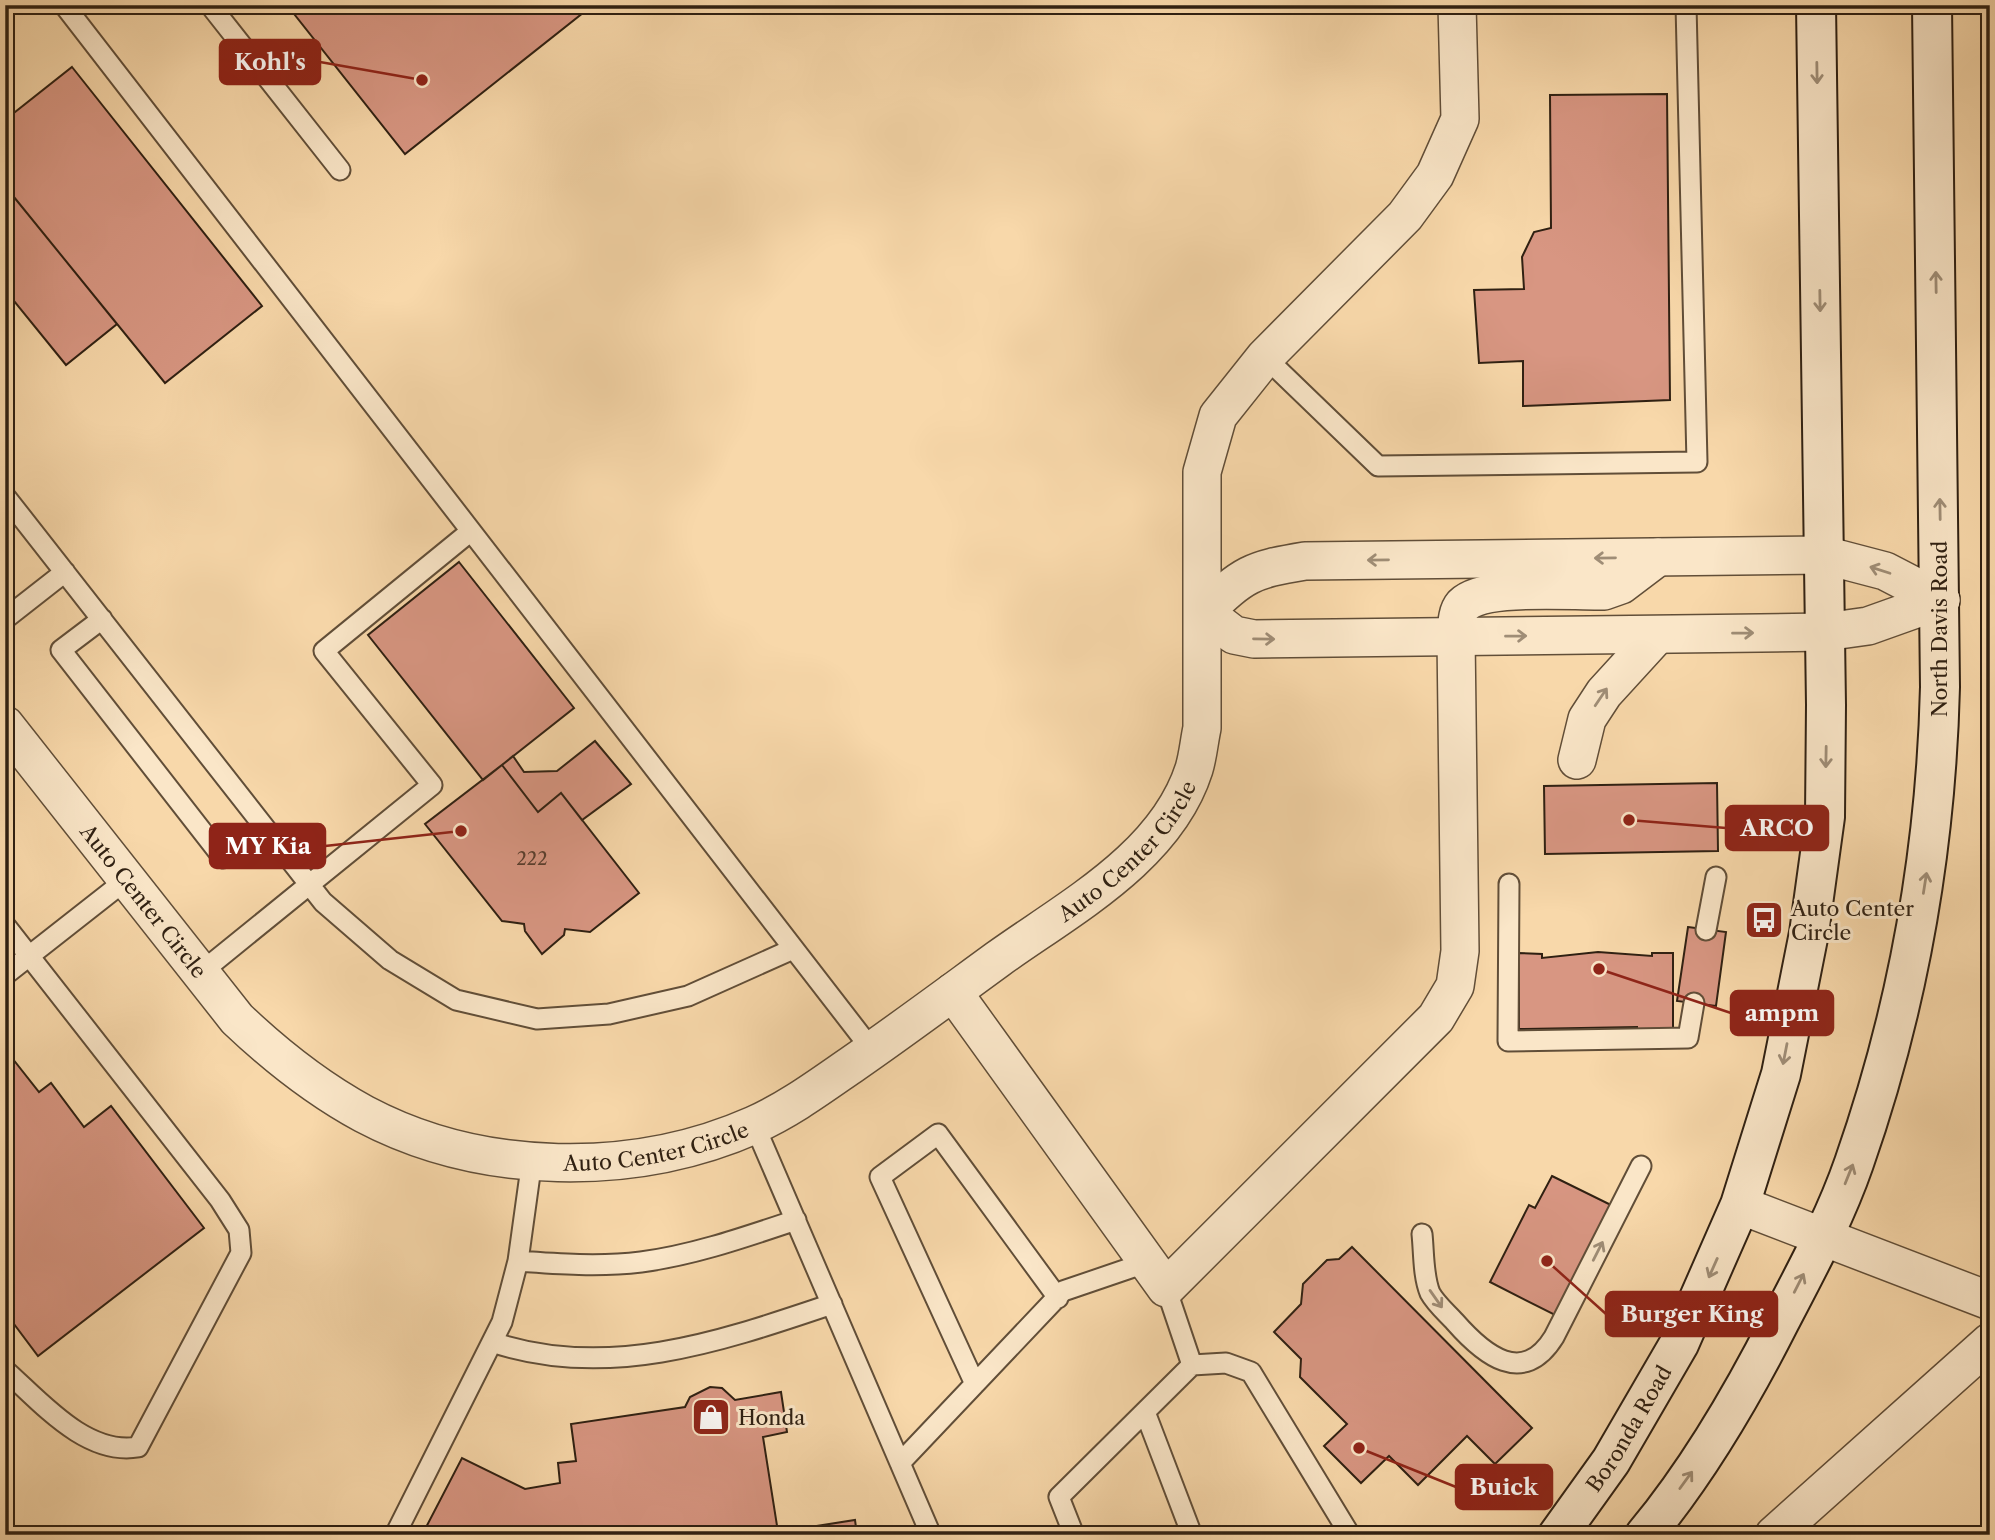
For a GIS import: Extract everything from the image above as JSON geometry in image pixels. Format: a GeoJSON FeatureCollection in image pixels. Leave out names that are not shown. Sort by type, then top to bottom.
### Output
{"type":"FeatureCollection","features":[{"type":"Feature","properties":{"kind":"main road"},"geometry":{"type":"LineString","coordinates":[[1740,1205],[1781,1074],[1809,933],[1825,817],[1816,5]]}},
{"type":"Feature","properties":{"kind":"main road","name":"North Davis Road"},"geometry":{"type":"LineString","coordinates":[[1823,1237],[1854,1164],[1913,957],[1926,871],[1938,743],[1941,600],[1932,5]]}},
{"type":"Feature","properties":{"kind":"main road","name":"Boronda Road"},"geometry":{"type":"LineString","coordinates":[[1558,1535],[1611,1461],[1679,1344],[1740,1205]]}},
{"type":"Feature","properties":{"kind":"main road"},"geometry":{"type":"LineString","coordinates":[[1645,1535],[1704,1456],[1761,1358],[1823,1237]]}},
{"type":"Feature","properties":{"kind":"street","name":"Auto Center Circle"},"geometry":{"type":"LineString","coordinates":[[5,725],[237,1019],[275,1055],[319,1087],[367,1115],[462,1149],[532,1160],[606,1162],[683,1149],[754,1124],[782,1110],[953,992],[1130,862],[1169,820],[1195,768],[1202,728],[1202,472],[1218,416],[1265,357],[1405,216],[1435,175],[1460,119],[1457,5]]}},
{"type":"Feature","properties":{"kind":"street"},"geometry":{"type":"LineString","coordinates":[[1824,555],[1885,571],[1941,600],[1868,626],[1825,632],[1657,635],[1254,639],[1234,635],[1203,612],[1233,585],[1258,569],[1305,561],[1824,555]]}},
{"type":"Feature","properties":{"kind":"street"},"geometry":{"type":"LineString","coordinates":[[953,992],[1157,1275],[1436,1018],[1455,986],[1460,951],[1456,637],[1458,613],[1463,605],[1482,595],[1604,592],[1621,585],[1658,557]]}},
{"type":"Feature","properties":{"kind":"street"},"geometry":{"type":"LineString","coordinates":[[1577,760],[1587,719],[1604,692],[1657,635]]}},
{"type":"Feature","properties":{"kind":"street"},"geometry":{"type":"LineString","coordinates":[[1740,1205],[1990,1301]]}},
{"type":"Feature","properties":{"kind":"street"},"geometry":{"type":"LineString","coordinates":[[1774,1535],[1990,1342]]}},
{"type":"Feature","properties":{"kind":"lane"},"geometry":{"type":"LineString","coordinates":[[64,5],[872,1050]]}},
{"type":"Feature","properties":{"kind":"lane"},"geometry":{"type":"LineString","coordinates":[[210,5],[340,170]]}},
{"type":"Feature","properties":{"kind":"lane"},"geometry":{"type":"LineString","coordinates":[[1265,357],[1378,466],[1697,462],[1686,5]]}},
{"type":"Feature","properties":{"kind":"lane"},"geometry":{"type":"LineString","coordinates":[[5,496],[323,902],[390,960],[456,1000],[537,1019],[609,1014],[688,996],[793,949]]}},
{"type":"Feature","properties":{"kind":"lane"},"geometry":{"type":"LineString","coordinates":[[199,974],[432,785],[324,651],[471,531]]}},
{"type":"Feature","properties":{"kind":"lane"},"geometry":{"type":"LineString","coordinates":[[5,619],[65,572]]}},
{"type":"Feature","properties":{"kind":"lane"},"geometry":{"type":"LineString","coordinates":[[102,619],[61,650],[223,858],[264,827]]}},
{"type":"Feature","properties":{"kind":"lane"},"geometry":{"type":"LineString","coordinates":[[1706,930],[1716,877]]}},
{"type":"Feature","properties":{"kind":"lane"},"geometry":{"type":"LineString","coordinates":[[5,975],[126,880]]}},
{"type":"Feature","properties":{"kind":"lane"},"geometry":{"type":"LineString","coordinates":[[1508,884],[1508,1041],[1688,1038],[1694,1003]]}},
{"type":"Feature","properties":{"kind":"lane"},"geometry":{"type":"LineString","coordinates":[[5,925],[220,1200],[239,1230],[241,1253],[138,1447],[120,1450],[100,1445],[72,1427],[5,1370]]}},
{"type":"Feature","properties":{"kind":"lane"},"geometry":{"type":"LineString","coordinates":[[754,1124],[931,1535]]}},
{"type":"Feature","properties":{"kind":"lane"},"geometry":{"type":"LineString","coordinates":[[975,1384],[880,1177],[938,1134],[1058,1298]]}},
{"type":"Feature","properties":{"kind":"lane"},"geometry":{"type":"LineString","coordinates":[[396,1535],[502,1322],[518,1261],[532,1160]]}},
{"type":"Feature","properties":{"kind":"lane"},"geometry":{"type":"LineString","coordinates":[[1422,1234],[1427,1285],[1432,1297],[1468,1337],[1489,1354],[1513,1364],[1524,1364],[1546,1351],[1555,1338],[1641,1166]]}},
{"type":"Feature","properties":{"kind":"lane"},"geometry":{"type":"LineString","coordinates":[[518,1261],[569,1265],[640,1262],[719,1246],[796,1220]]}},
{"type":"Feature","properties":{"kind":"lane"},"geometry":{"type":"LineString","coordinates":[[900,1463],[1063,1291],[1157,1275],[1192,1365]]}},
{"type":"Feature","properties":{"kind":"lane"},"geometry":{"type":"LineString","coordinates":[[492,1342],[522,1352],[571,1359],[634,1357],[698,1346],[832,1304]]}},
{"type":"Feature","properties":{"kind":"lane"},"geometry":{"type":"LineString","coordinates":[[1074,1535],[1059,1497],[1192,1365],[1226,1363],[1251,1371],[1350,1535]]}},
{"type":"Feature","properties":{"kind":"lane"},"geometry":{"type":"LineString","coordinates":[[1146,1412],[1192,1535]]}},
{"type":"Feature","properties":{"kind":"building"},"geometry":{"type":"Polygon","coordinates":[[[287,5],[593,5],[405,154],[287,5]]]}},
{"type":"Feature","properties":{"kind":"building"},"geometry":{"type":"Polygon","coordinates":[[[72,67],[262,306],[165,383],[5,186],[5,120],[72,67]]]}},
{"type":"Feature","properties":{"kind":"building"},"geometry":{"type":"Polygon","coordinates":[[[1667,94],[1670,400],[1523,406],[1523,361],[1479,363],[1474,290],[1524,289],[1522,257],[1534,232],[1551,228],[1550,95],[1667,94]]]}},
{"type":"Feature","properties":{"kind":"building"},"geometry":{"type":"Polygon","coordinates":[[[5,186],[117,324],[66,365],[5,290],[5,186]]]}},
{"type":"Feature","properties":{"kind":"building"},"geometry":{"type":"Polygon","coordinates":[[[459,562],[574,708],[483,780],[368,635],[459,562]]]}},
{"type":"Feature","properties":{"kind":"building"},"geometry":{"type":"Polygon","coordinates":[[[595,741],[631,784],[582,820],[561,793],[538,812],[502,765],[513,756],[524,772],[557,771],[595,741]]]}},
{"type":"Feature","properties":{"kind":"building"},"geometry":{"type":"Polygon","coordinates":[[[502,765],[538,812],[561,793],[639,893],[590,932],[565,929],[564,935],[542,954],[525,931],[524,924],[502,921],[425,824],[502,765]]]}},
{"type":"Feature","properties":{"kind":"building"},"geometry":{"type":"Polygon","coordinates":[[[1717,783],[1718,851],[1545,854],[1544,786],[1717,783]]]}},
{"type":"Feature","properties":{"kind":"building"},"geometry":{"type":"Polygon","coordinates":[[[1688,927],[1726,932],[1716,1006],[1677,1001],[1688,927]]]}},
{"type":"Feature","properties":{"kind":"building"},"geometry":{"type":"Polygon","coordinates":[[[1598,952],[1652,956],[1652,953],[1673,953],[1673,1031],[1637,1031],[1637,1027],[1519,1029],[1519,953],[1542,954],[1542,958],[1598,952]]]}},
{"type":"Feature","properties":{"kind":"building"},"geometry":{"type":"Polygon","coordinates":[[[5,1049],[39,1092],[51,1083],[84,1127],[111,1106],[204,1228],[38,1356],[5,1312],[5,1049]]]}},
{"type":"Feature","properties":{"kind":"building"},"geometry":{"type":"Polygon","coordinates":[[[1552,1176],[1613,1206],[1557,1316],[1490,1282],[1529,1205],[1535,1208],[1552,1176]]]}},
{"type":"Feature","properties":{"kind":"building"},"geometry":{"type":"Polygon","coordinates":[[[1352,1247],[1532,1428],[1495,1464],[1467,1436],[1418,1485],[1389,1456],[1361,1483],[1324,1446],[1347,1424],[1300,1377],[1301,1359],[1274,1332],[1301,1304],[1303,1284],[1327,1260],[1339,1259],[1352,1247]]]}},
{"type":"Feature","properties":{"kind":"building"},"geometry":{"type":"Polygon","coordinates":[[[710,1387],[722,1388],[735,1400],[781,1392],[787,1432],[763,1437],[778,1532],[855,1520],[857,1535],[422,1535],[462,1458],[525,1489],[560,1483],[558,1463],[576,1461],[571,1424],[685,1407],[690,1397],[710,1387]]]}},
{"type":"Feature","properties":{"kind":"place","name":"Kohl's"},"geometry":{"type":"Point","coordinates":[422,80]}},
{"type":"Feature","properties":{"kind":"place","name":"ARCO"},"geometry":{"type":"Point","coordinates":[1629,820]}},
{"type":"Feature","properties":{"kind":"place","name":"MY Kia"},"geometry":{"type":"Point","coordinates":[461,831]}},
{"type":"Feature","properties":{"kind":"place","name":"Auto Center Circle"},"geometry":{"type":"Point","coordinates":[1764,920]}},
{"type":"Feature","properties":{"kind":"place","name":"ampm"},"geometry":{"type":"Point","coordinates":[1599,969]}},
{"type":"Feature","properties":{"kind":"place","name":"Burger King"},"geometry":{"type":"Point","coordinates":[1547,1261]}},
{"type":"Feature","properties":{"kind":"place","name":"Honda"},"geometry":{"type":"Point","coordinates":[711,1417]}},
{"type":"Feature","properties":{"kind":"place","name":"Buick"},"geometry":{"type":"Point","coordinates":[1359,1448]}}]}
